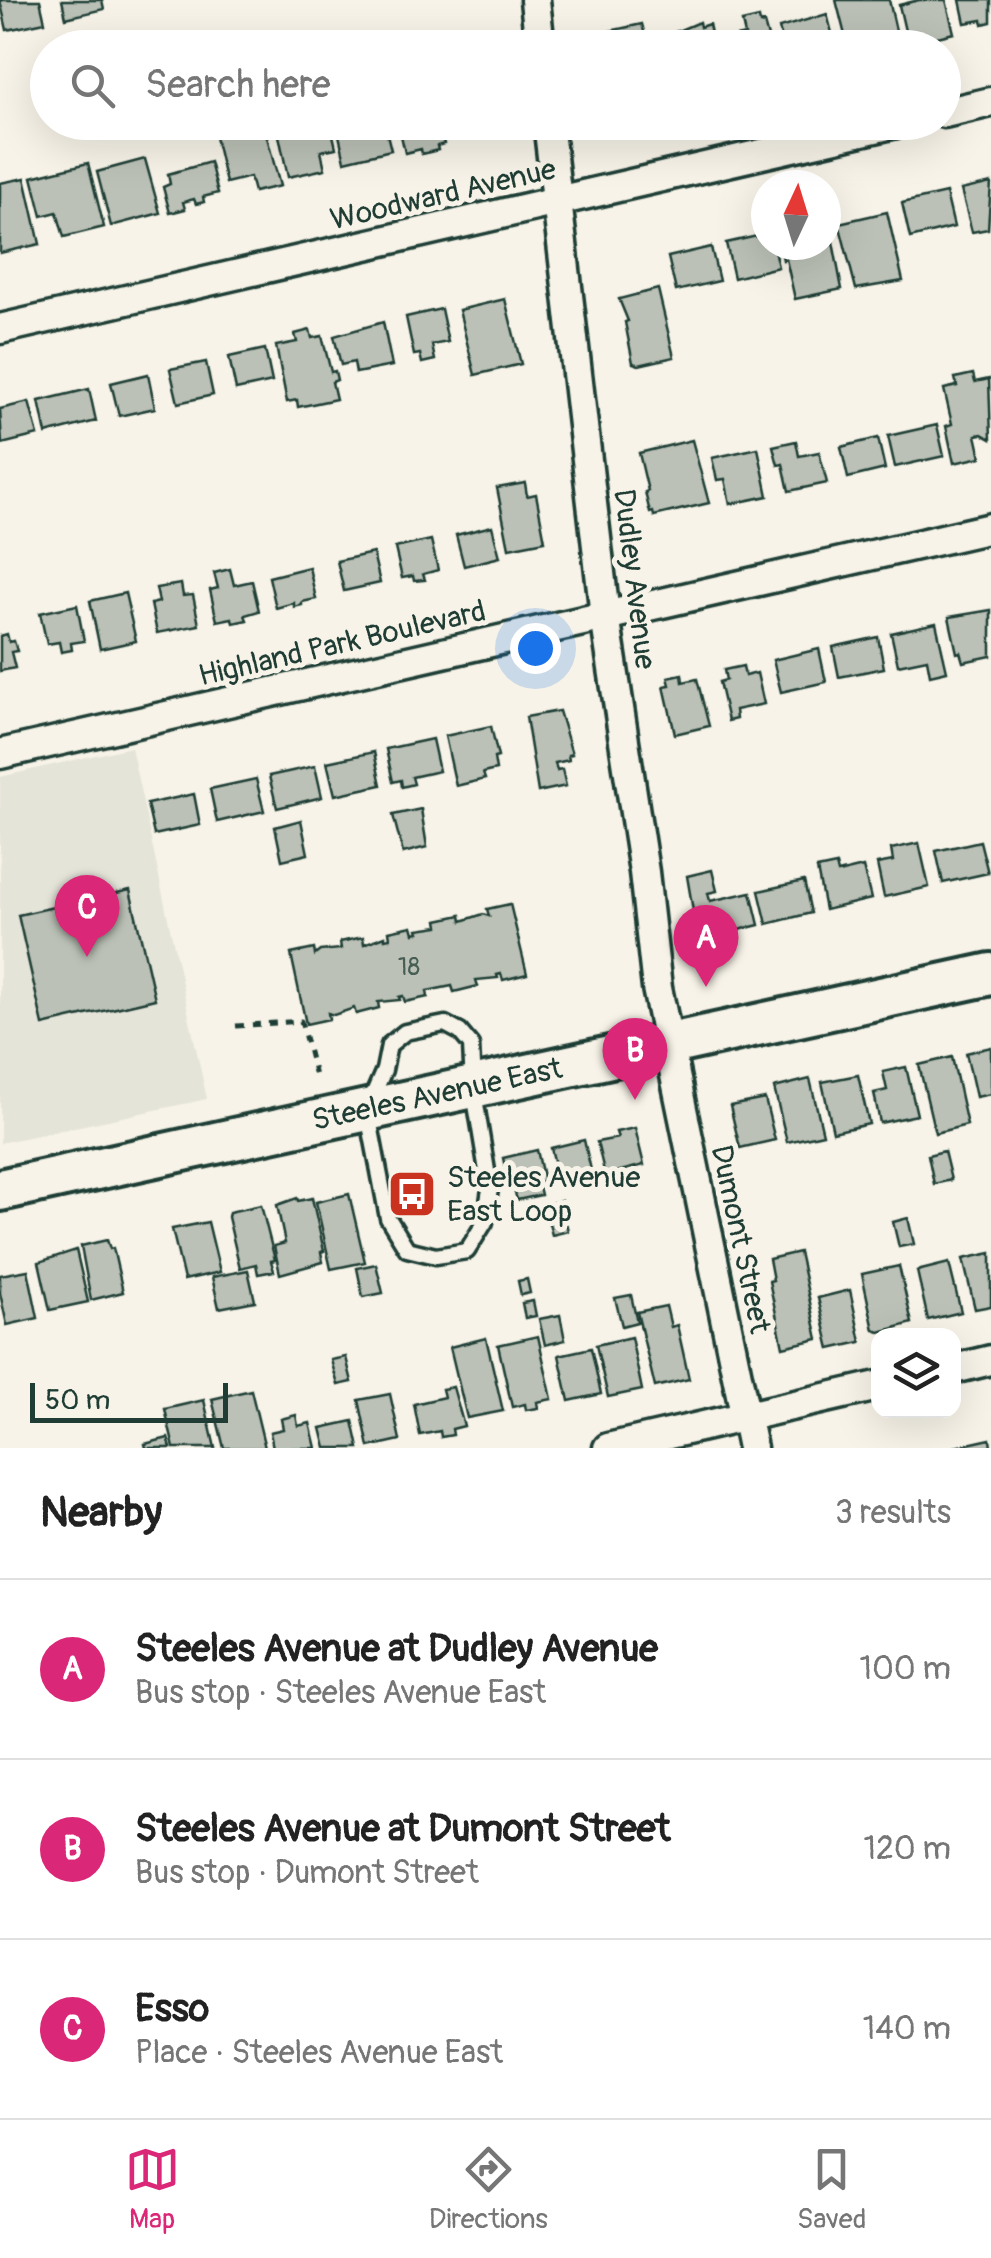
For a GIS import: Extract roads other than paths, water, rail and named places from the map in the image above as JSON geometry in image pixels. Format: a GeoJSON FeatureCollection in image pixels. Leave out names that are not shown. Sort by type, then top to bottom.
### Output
{"type":"FeatureCollection","features":[{"type":"Feature","properties":{"kind":"main road","name":"Steeles Avenue East"},"geometry":{"type":"LineString","coordinates":[[0,1190],[991,974]]}},
{"type":"Feature","properties":{"kind":"street"},"geometry":{"type":"LineString","coordinates":[[535,0],[538,30]]}},
{"type":"Feature","properties":{"kind":"street"},"geometry":{"type":"LineString","coordinates":[[961,109],[991,102]]}},
{"type":"Feature","properties":{"kind":"street","name":"Dudley Avenue"},"geometry":{"type":"LineString","coordinates":[[550,140],[605,616],[668,1043]]}},
{"type":"Feature","properties":{"kind":"street","name":"Woodward Avenue"},"geometry":{"type":"LineString","coordinates":[[0,329],[822,140]]}},
{"type":"Feature","properties":{"kind":"street","name":"Highland Park Boulevard"},"geometry":{"type":"LineString","coordinates":[[0,754],[991,528]]}},
{"type":"Feature","properties":{"kind":"street","name":"Dumont Street"},"geometry":{"type":"LineString","coordinates":[[668,1043],[752,1448]]}},
{"type":"Feature","properties":{"kind":"street"},"geometry":{"type":"LineString","coordinates":[[961,1367],[991,1360]]}},
{"type":"Feature","properties":{"kind":"street"},"geometry":{"type":"LineString","coordinates":[[608,1448],[871,1388]]}},
{"type":"Feature","properties":{"kind":"lane"},"geometry":{"type":"LineString","coordinates":[[445,1024],[460,1032],[471,1045],[473,1086],[490,1189],[486,1222],[467,1251],[436,1256],[407,1249],[388,1218],[367,1110],[384,1070],[389,1045],[405,1032],[445,1024]]}},
{"type":"Feature","properties":{"kind":"place","name":"Esso"},"geometry":{"type":"Point","coordinates":[87,957]}},
{"type":"Feature","properties":{"kind":"place","name":"Steeles Avenue at Dudley Avenue"},"geometry":{"type":"Point","coordinates":[706,987]}},
{"type":"Feature","properties":{"kind":"place","name":"Steeles Avenue at Dumont Street"},"geometry":{"type":"Point","coordinates":[635,1100]}},
{"type":"Feature","properties":{"kind":"place","name":"Steeles Avenue East Loop"},"geometry":{"type":"Point","coordinates":[412,1194]}}]}
